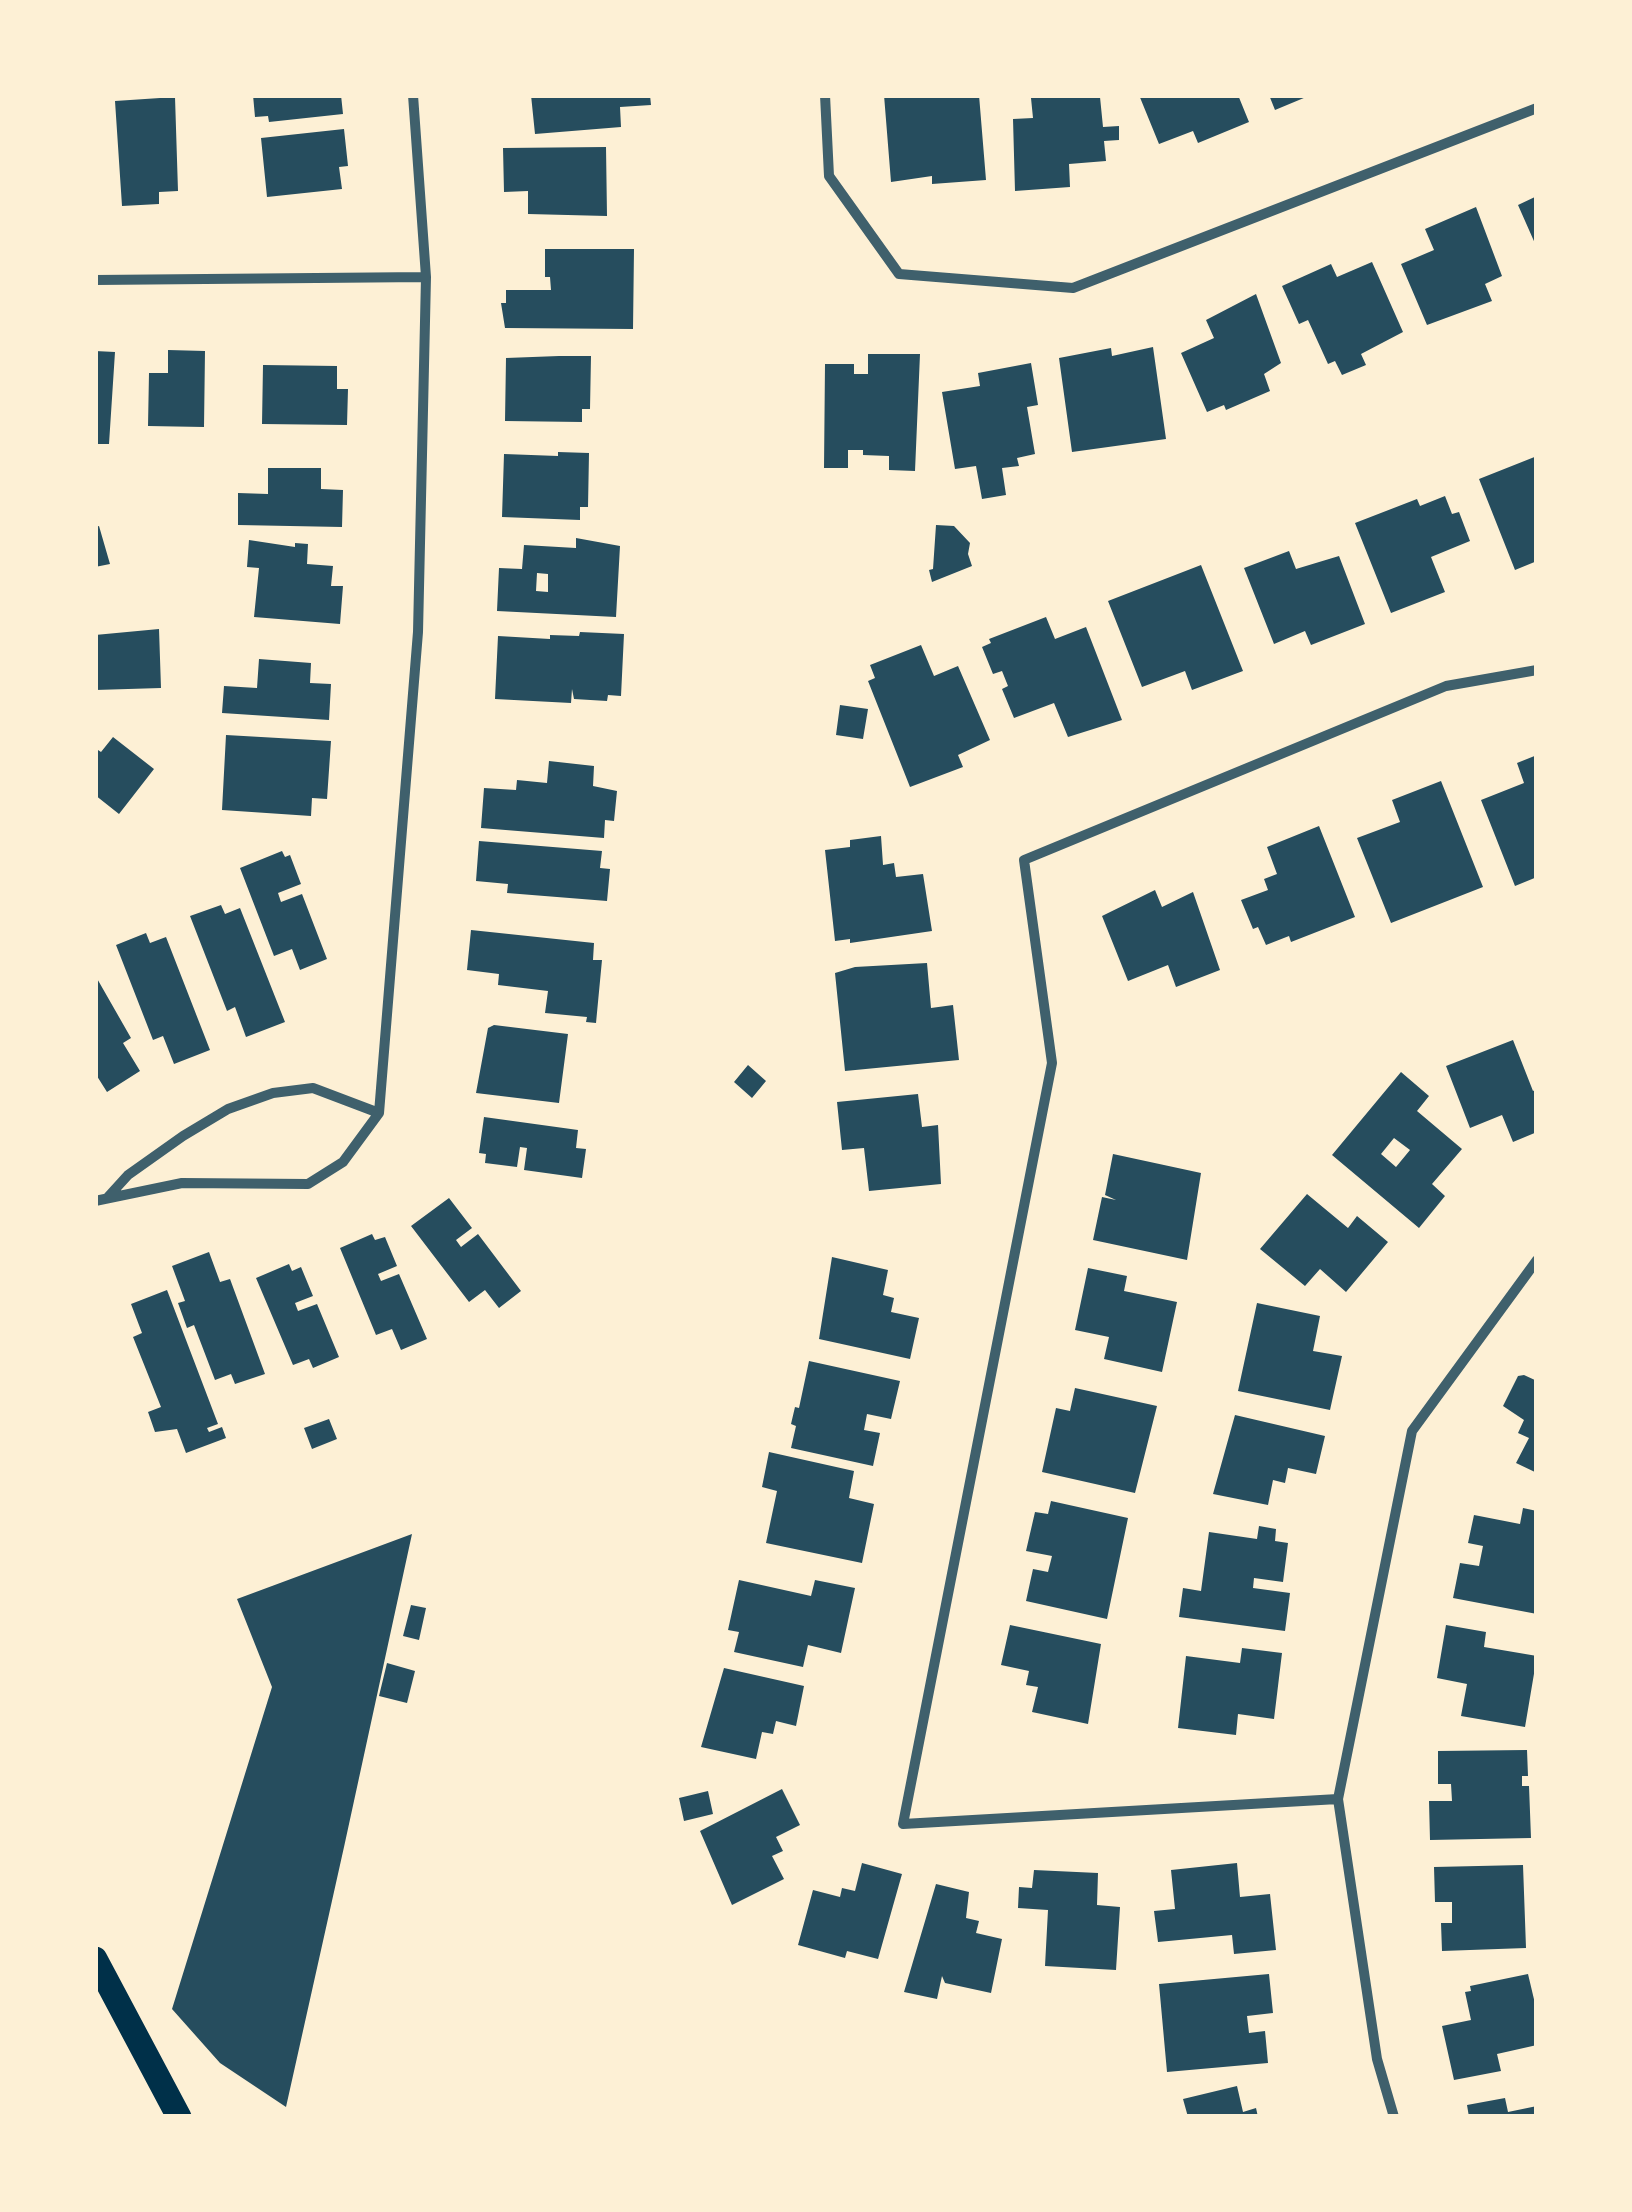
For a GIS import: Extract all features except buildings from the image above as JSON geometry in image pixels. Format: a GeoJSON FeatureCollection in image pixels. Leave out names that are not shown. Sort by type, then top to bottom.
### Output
{"type":"FeatureCollection","features":[{"type":"Feature","properties":{"kind":"main road"},"geometry":{"type":"LineString","coordinates":[[95,1959],[179,2117]]}},
{"type":"Feature","properties":{"kind":"street"},"geometry":{"type":"LineString","coordinates":[[95,1201],[182,1184],[308,1184],[343,1162],[379,1113],[418,632],[426,277],[413,95]]}},
{"type":"Feature","properties":{"kind":"street"},"geometry":{"type":"LineString","coordinates":[[825,95],[829,176],[899,274],[1072,288],[1537,108]]}},
{"type":"Feature","properties":{"kind":"street"},"geometry":{"type":"LineString","coordinates":[[95,280],[426,277]]}},
{"type":"Feature","properties":{"kind":"street"},"geometry":{"type":"LineString","coordinates":[[1338,1799],[902,1824],[1052,1064],[1024,860],[1446,686],[1537,670]]}},
{"type":"Feature","properties":{"kind":"street"},"geometry":{"type":"LineString","coordinates":[[108,1197],[128,1175],[183,1136],[228,1109],[273,1093],[313,1088],[379,1113]]}},
{"type":"Feature","properties":{"kind":"street"},"geometry":{"type":"LineString","coordinates":[[1394,2117],[1378,2059],[1338,1799],[1412,1431],[1537,1260]]}}]}
